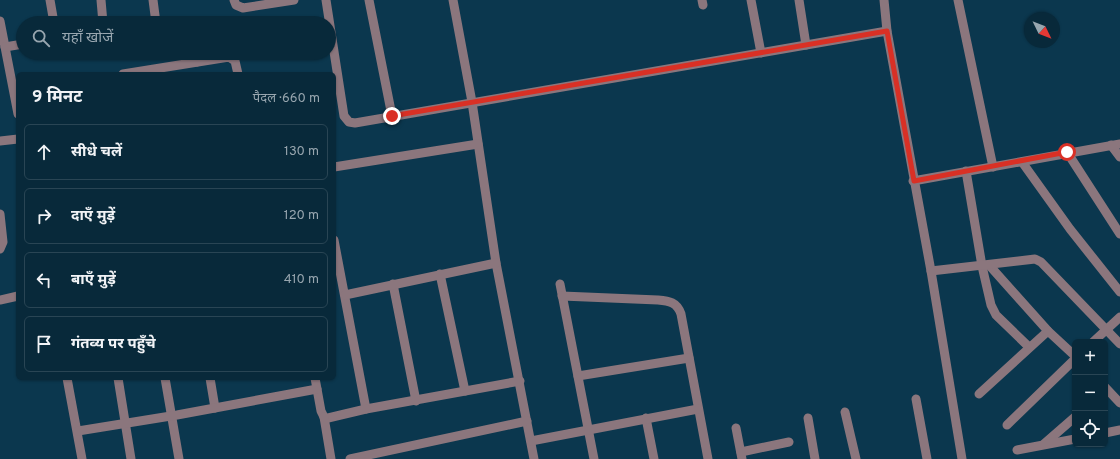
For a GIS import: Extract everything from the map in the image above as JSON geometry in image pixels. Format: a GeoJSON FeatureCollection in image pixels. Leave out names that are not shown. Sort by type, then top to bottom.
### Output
{"type":"FeatureCollection","features":[{"type":"Feature","properties":{"kind":"street"},"geometry":{"type":"LineString","coordinates":[[50,0],[53,16]]}},
{"type":"Feature","properties":{"kind":"street"},"geometry":{"type":"LineString","coordinates":[[101,0],[102,16]]}},
{"type":"Feature","properties":{"kind":"street"},"geometry":{"type":"LineString","coordinates":[[153,0],[155,16]]}},
{"type":"Feature","properties":{"kind":"street"},"geometry":{"type":"LineString","coordinates":[[234,0],[236,5],[243,8],[294,0]]}},
{"type":"Feature","properties":{"kind":"street"},"geometry":{"type":"LineString","coordinates":[[326,0],[328,16]]}},
{"type":"Feature","properties":{"kind":"street"},"geometry":{"type":"LineString","coordinates":[[370,0],[392,116]]}},
{"type":"Feature","properties":{"kind":"street"},"geometry":{"type":"LineString","coordinates":[[453,0],[472,102],[496,263],[534,459]]}},
{"type":"Feature","properties":{"kind":"street"},"geometry":{"type":"LineString","coordinates":[[751,0],[761,53]]}},
{"type":"Feature","properties":{"kind":"street"},"geometry":{"type":"LineString","coordinates":[[799,0],[806,45]]}},
{"type":"Feature","properties":{"kind":"street"},"geometry":{"type":"LineString","coordinates":[[884,0],[887,31],[931,271],[962,459]]}},
{"type":"Feature","properties":{"kind":"street"},"geometry":{"type":"LineString","coordinates":[[958,0],[993,167]]}},
{"type":"Feature","properties":{"kind":"street"},"geometry":{"type":"LineString","coordinates":[[0,21],[16,92]]}},
{"type":"Feature","properties":{"kind":"street"},"geometry":{"type":"LineString","coordinates":[[336,82],[344,116],[349,122],[355,123],[887,31]]}},
{"type":"Feature","properties":{"kind":"street"},"geometry":{"type":"LineString","coordinates":[[5,47],[16,45]]}},
{"type":"Feature","properties":{"kind":"street"},"geometry":{"type":"LineString","coordinates":[[135,72],[207,60]]}},
{"type":"Feature","properties":{"kind":"street"},"geometry":{"type":"LineString","coordinates":[[234,60],[238,72]]}},
{"type":"Feature","properties":{"kind":"street"},"geometry":{"type":"LineString","coordinates":[[333,60],[335,72]]}},
{"type":"Feature","properties":{"kind":"street"},"geometry":{"type":"LineString","coordinates":[[0,141],[16,139]]}},
{"type":"Feature","properties":{"kind":"street"},"geometry":{"type":"LineString","coordinates":[[336,167],[478,144]]}},
{"type":"Feature","properties":{"kind":"street"},"geometry":{"type":"LineString","coordinates":[[914,181],[1022,162],[1067,152],[1116,145],[1120,157]]}},
{"type":"Feature","properties":{"kind":"street"},"geometry":{"type":"LineString","coordinates":[[1067,152],[1120,234]]}},
{"type":"Feature","properties":{"kind":"street"},"geometry":{"type":"LineString","coordinates":[[1022,162],[1070,229],[1120,292]]}},
{"type":"Feature","properties":{"kind":"street"},"geometry":{"type":"LineString","coordinates":[[966,171],[990,299],[996,315],[1029,347]]}},
{"type":"Feature","properties":{"kind":"street"},"geometry":{"type":"LineString","coordinates":[[0,214],[3,242],[0,249]]}},
{"type":"Feature","properties":{"kind":"street"},"geometry":{"type":"LineString","coordinates":[[336,250],[366,409]]}},
{"type":"Feature","properties":{"kind":"street"},"geometry":{"type":"LineString","coordinates":[[931,271],[985,266],[1035,258],[1041,262],[1120,344]]}},
{"type":"Feature","properties":{"kind":"street"},"geometry":{"type":"LineString","coordinates":[[345,295],[496,263]]}},
{"type":"Feature","properties":{"kind":"street"},"geometry":{"type":"LineString","coordinates":[[985,266],[1072,353]]}},
{"type":"Feature","properties":{"kind":"street"},"geometry":{"type":"LineString","coordinates":[[440,274],[465,391]]}},
{"type":"Feature","properties":{"kind":"street"},"geometry":{"type":"LineString","coordinates":[[393,284],[416,401]]}},
{"type":"Feature","properties":{"kind":"street"},"geometry":{"type":"LineString","coordinates":[[560,284],[594,459]]}},
{"type":"Feature","properties":{"kind":"street"},"geometry":{"type":"LineString","coordinates":[[0,300],[16,296]]}},
{"type":"Feature","properties":{"kind":"street"},"geometry":{"type":"LineString","coordinates":[[562,296],[670,301],[679,309],[708,459]]}},
{"type":"Feature","properties":{"kind":"street"},"geometry":{"type":"LineString","coordinates":[[1096,339],[1120,318]]}},
{"type":"Feature","properties":{"kind":"street"},"geometry":{"type":"LineString","coordinates":[[979,394],[1048,330]]}},
{"type":"Feature","properties":{"kind":"street"},"geometry":{"type":"LineString","coordinates":[[578,376],[689,358]]}},
{"type":"Feature","properties":{"kind":"street"},"geometry":{"type":"LineString","coordinates":[[1007,425],[1072,362]]}},
{"type":"Feature","properties":{"kind":"street"},"geometry":{"type":"LineString","coordinates":[[67,380],[82,459]]}},
{"type":"Feature","properties":{"kind":"street"},"geometry":{"type":"LineString","coordinates":[[118,380],[131,459]]}},
{"type":"Feature","properties":{"kind":"street"},"geometry":{"type":"LineString","coordinates":[[165,380],[179,459]]}},
{"type":"Feature","properties":{"kind":"street"},"geometry":{"type":"LineString","coordinates":[[210,380],[215,408]]}},
{"type":"Feature","properties":{"kind":"street"},"geometry":{"type":"LineString","coordinates":[[315,380],[332,459]]}},
{"type":"Feature","properties":{"kind":"street"},"geometry":{"type":"LineString","coordinates":[[324,417],[328,418],[366,409],[520,381]]}},
{"type":"Feature","properties":{"kind":"street"},"geometry":{"type":"LineString","coordinates":[[78,431],[126,424],[317,389]]}},
{"type":"Feature","properties":{"kind":"street"},"geometry":{"type":"LineString","coordinates":[[1108,391],[1120,403]]}},
{"type":"Feature","properties":{"kind":"street"},"geometry":{"type":"LineString","coordinates":[[916,399],[927,459]]}},
{"type":"Feature","properties":{"kind":"street"},"geometry":{"type":"LineString","coordinates":[[531,440],[698,409]]}},
{"type":"Feature","properties":{"kind":"street"},"geometry":{"type":"LineString","coordinates":[[845,412],[856,459]]}},
{"type":"Feature","properties":{"kind":"street"},"geometry":{"type":"LineString","coordinates":[[646,418],[654,459]]}},
{"type":"Feature","properties":{"kind":"street"},"geometry":{"type":"LineString","coordinates":[[808,418],[815,459]]}},
{"type":"Feature","properties":{"kind":"street"},"geometry":{"type":"LineString","coordinates":[[1043,445],[1072,420]]}},
{"type":"Feature","properties":{"kind":"street"},"geometry":{"type":"LineString","coordinates":[[350,459],[527,421]]}},
{"type":"Feature","properties":{"kind":"street"},"geometry":{"type":"LineString","coordinates":[[736,428],[742,456],[790,442]]}},
{"type":"Feature","properties":{"kind":"street"},"geometry":{"type":"LineString","coordinates":[[1108,432],[1120,430]]}},
{"type":"Feature","properties":{"kind":"street"},"geometry":{"type":"LineString","coordinates":[[1017,450],[1072,440]]}},
{"type":"Feature","properties":{"kind":"route"},"geometry":{"type":"LineString","coordinates":[[392,116],[887,31],[914,181],[1022,162],[1067,152]]}}]}
